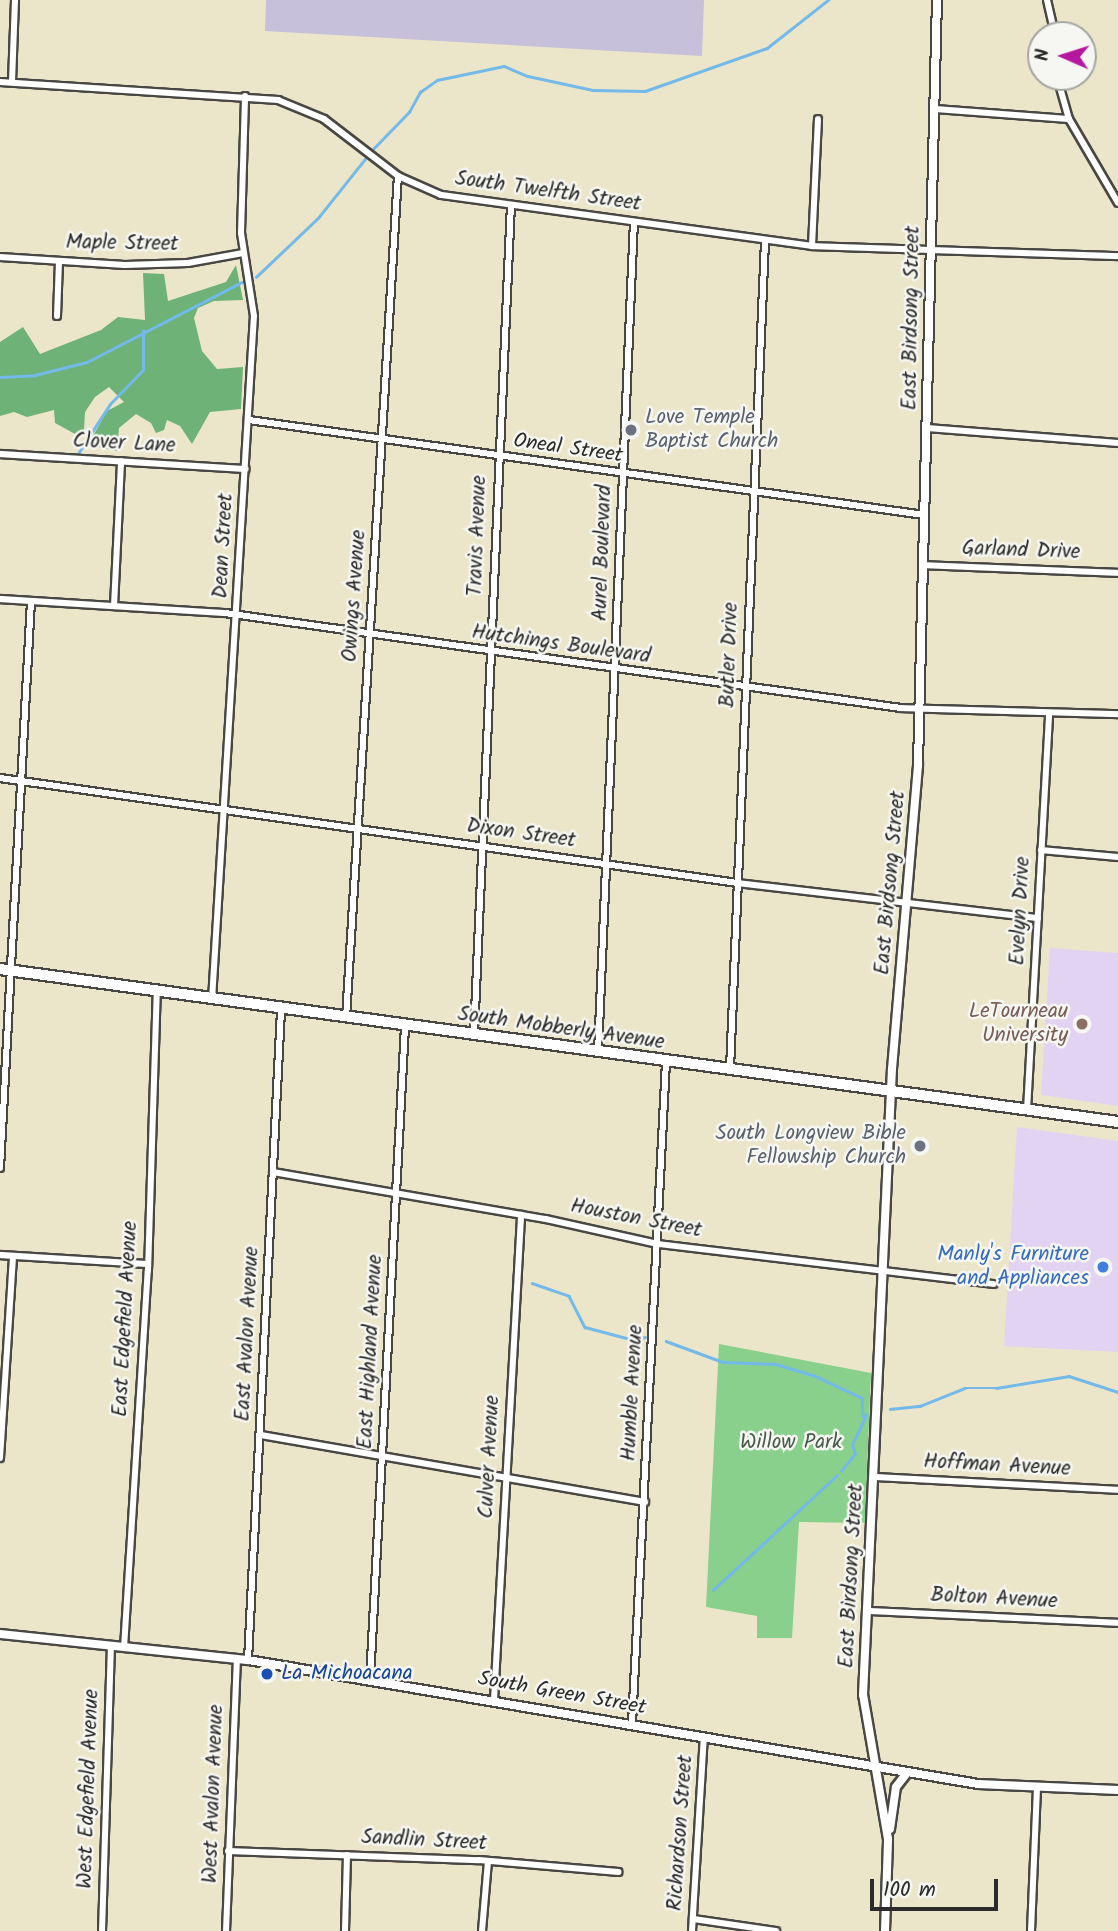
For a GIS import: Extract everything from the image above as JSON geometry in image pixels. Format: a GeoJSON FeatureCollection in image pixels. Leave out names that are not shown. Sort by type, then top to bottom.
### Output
{"type":"FeatureCollection","features":[{"type":"Feature","properties":{"kind":"main road","name":"South Mobberly Avenue"},"geometry":{"type":"LineString","coordinates":[[5,969],[474,1037],[1118,1122]]}},
{"type":"Feature","properties":{"kind":"street"},"geometry":{"type":"LineString","coordinates":[[12,82],[15,0]]}},
{"type":"Feature","properties":{"kind":"street","name":"East Birdsong Street"},"geometry":{"type":"LineString","coordinates":[[888,1839],[863,1702],[891,1093],[920,709],[937,0]]}},
{"type":"Feature","properties":{"kind":"street"},"geometry":{"type":"LineString","coordinates":[[1047,0],[1052,21]]}},
{"type":"Feature","properties":{"kind":"street","name":"South Twelfth Street"},"geometry":{"type":"LineString","coordinates":[[0,82],[278,100],[312,113],[398,176],[441,195],[812,246],[931,247],[1118,256]]}},
{"type":"Feature","properties":{"kind":"street"},"geometry":{"type":"LineString","coordinates":[[1061,91],[1069,119],[1118,203]]}},
{"type":"Feature","properties":{"kind":"street","name":"Dean Street"},"geometry":{"type":"LineString","coordinates":[[212,1000],[254,304],[243,253],[245,96]]}},
{"type":"Feature","properties":{"kind":"street"},"geometry":{"type":"LineString","coordinates":[[935,109],[1069,119]]}},
{"type":"Feature","properties":{"kind":"street"},"geometry":{"type":"LineString","coordinates":[[812,246],[818,119]]}},
{"type":"Feature","properties":{"kind":"street","name":"Owings Avenue"},"geometry":{"type":"LineString","coordinates":[[346,1019],[398,176]]}},
{"type":"Feature","properties":{"kind":"street","name":"Travis Avenue"},"geometry":{"type":"LineString","coordinates":[[474,1037],[511,205]]}},
{"type":"Feature","properties":{"kind":"street","name":"Aurel Boulevard"},"geometry":{"type":"LineString","coordinates":[[598,1054],[634,222]]}},
{"type":"Feature","properties":{"kind":"street","name":"Butler Drive"},"geometry":{"type":"LineString","coordinates":[[729,1071],[765,241]]}},
{"type":"Feature","properties":{"kind":"street","name":"Maple Street"},"geometry":{"type":"LineString","coordinates":[[0,257],[138,265],[188,263],[243,253]]}},
{"type":"Feature","properties":{"kind":"street"},"geometry":{"type":"LineString","coordinates":[[57,316],[58,261]]}},
{"type":"Feature","properties":{"kind":"street","name":"Oneal Street"},"geometry":{"type":"LineString","coordinates":[[249,420],[624,475],[924,515]]}},
{"type":"Feature","properties":{"kind":"street"},"geometry":{"type":"LineString","coordinates":[[927,428],[1118,443]]}},
{"type":"Feature","properties":{"kind":"street","name":"Clover Lane"},"geometry":{"type":"LineString","coordinates":[[0,454],[246,468]]}},
{"type":"Feature","properties":{"kind":"street"},"geometry":{"type":"LineString","coordinates":[[114,606],[121,461]]}},
{"type":"Feature","properties":{"kind":"street","name":"Garland Drive"},"geometry":{"type":"LineString","coordinates":[[923,565],[1118,573]]}},
{"type":"Feature","properties":{"kind":"street","name":"Hutchings Boulevard"},"geometry":{"type":"LineString","coordinates":[[0,599],[237,615],[491,653],[920,709],[1118,714]]}},
{"type":"Feature","properties":{"kind":"street"},"geometry":{"type":"LineString","coordinates":[[0,1168],[5,969],[21,782],[31,601]]}},
{"type":"Feature","properties":{"kind":"street","name":"Evelyn Drive"},"geometry":{"type":"LineString","coordinates":[[1027,1110],[1049,714]]}},
{"type":"Feature","properties":{"kind":"street","name":"Dixon Street"},"geometry":{"type":"LineString","coordinates":[[0,778],[738,883],[1038,918]]}},
{"type":"Feature","properties":{"kind":"street"},"geometry":{"type":"LineString","coordinates":[[1041,850],[1118,857]]}},
{"type":"Feature","properties":{"kind":"street","name":"East Edgefield Avenue"},"geometry":{"type":"LineString","coordinates":[[124,1648],[148,1264],[157,992]]}},
{"type":"Feature","properties":{"kind":"street","name":"East Avalon Avenue"},"geometry":{"type":"LineString","coordinates":[[248,1660],[281,1010]]}},
{"type":"Feature","properties":{"kind":"street","name":"East Highland Avenue"},"geometry":{"type":"LineString","coordinates":[[370,1679],[405,1027]]}},
{"type":"Feature","properties":{"kind":"street","name":"Humble Avenue"},"geometry":{"type":"LineString","coordinates":[[632,1724],[666,1062]]}},
{"type":"Feature","properties":{"kind":"street","name":"Houston Street"},"geometry":{"type":"LineString","coordinates":[[274,1172],[521,1215],[658,1244],[994,1284]]}},
{"type":"Feature","properties":{"kind":"street","name":"Culver Avenue"},"geometry":{"type":"LineString","coordinates":[[494,1700],[521,1215]]}},
{"type":"Feature","properties":{"kind":"street"},"geometry":{"type":"LineString","coordinates":[[0,1255],[148,1264]]}},
{"type":"Feature","properties":{"kind":"street"},"geometry":{"type":"LineString","coordinates":[[0,1458],[13,1257]]}},
{"type":"Feature","properties":{"kind":"street"},"geometry":{"type":"LineString","coordinates":[[261,1435],[645,1502]]}},
{"type":"Feature","properties":{"kind":"street","name":"Hoffman Avenue"},"geometry":{"type":"LineString","coordinates":[[874,1477],[1118,1490]]}},
{"type":"Feature","properties":{"kind":"street","name":"Bolton Avenue"},"geometry":{"type":"LineString","coordinates":[[868,1611],[1118,1623]]}},
{"type":"Feature","properties":{"kind":"street","name":"South Green Street"},"geometry":{"type":"LineString","coordinates":[[0,1634],[237,1658],[907,1773],[1037,1789],[1118,1790]]}},
{"type":"Feature","properties":{"kind":"street","name":"West Edgefield Avenue"},"geometry":{"type":"LineString","coordinates":[[102,1931],[111,1647]]}},
{"type":"Feature","properties":{"kind":"street","name":"West Avalon Avenue"},"geometry":{"type":"LineString","coordinates":[[226,1931],[237,1658]]}},
{"type":"Feature","properties":{"kind":"street","name":"Richardson Street"},"geometry":{"type":"LineString","coordinates":[[692,1931],[704,1737]]}},
{"type":"Feature","properties":{"kind":"street"},"geometry":{"type":"LineString","coordinates":[[886,1931],[888,1839],[894,1794],[907,1773]]}},
{"type":"Feature","properties":{"kind":"street"},"geometry":{"type":"LineString","coordinates":[[1031,1931],[1037,1789]]}},
{"type":"Feature","properties":{"kind":"street","name":"Sandlin Street"},"geometry":{"type":"LineString","coordinates":[[228,1851],[488,1861],[618,1872]]}},
{"type":"Feature","properties":{"kind":"street"},"geometry":{"type":"LineString","coordinates":[[345,1931],[347,1855]]}},
{"type":"Feature","properties":{"kind":"street"},"geometry":{"type":"LineString","coordinates":[[482,1931],[488,1861]]}},
{"type":"Feature","properties":{"kind":"street"},"geometry":{"type":"LineString","coordinates":[[693,1919],[776,1931]]}},
{"type":"Feature","properties":{"kind":"shaded area"},"geometry":{"type":"Polygon","coordinates":[[[266,0],[704,0],[702,56],[265,31],[266,0]]]}},
{"type":"Feature","properties":{"kind":"shaded area","name":"LeTourneau University"},"geometry":{"type":"Polygon","coordinates":[[[1050,948],[1118,953],[1118,1106],[1041,1095],[1050,948]]]}},
{"type":"Feature","properties":{"kind":"shaded area"},"geometry":{"type":"Polygon","coordinates":[[[1017,1127],[1118,1141],[1118,1352],[1004,1346],[1017,1127]]]}},
{"type":"Feature","properties":{"kind":"green space"},"geometry":{"type":"Polygon","coordinates":[[[236,265],[243,300],[214,301],[198,308],[194,318],[202,351],[217,369],[243,367],[241,409],[210,412],[192,444],[180,426],[167,420],[164,430],[156,433],[151,423],[136,414],[119,428],[117,451],[88,445],[107,411],[124,402],[109,387],[95,397],[85,412],[84,430],[75,434],[55,423],[54,410],[27,417],[14,412],[0,416],[0,342],[23,327],[40,354],[101,330],[118,317],[145,320],[143,273],[164,274],[168,301],[226,282],[236,265]]]}},
{"type":"Feature","properties":{"kind":"green space","name":"Willow Park"},"geometry":{"type":"Polygon","coordinates":[[[719,1344],[871,1373],[865,1523],[799,1522],[792,1638],[757,1638],[757,1616],[706,1607],[719,1344]]]}},
{"type":"Feature","properties":{"kind":"waterway"},"geometry":{"type":"LineString","coordinates":[[373,149],[409,112],[420,92],[437,80],[504,66],[528,76],[593,90],[645,91],[767,48],[828,0]]}},
{"type":"Feature","properties":{"kind":"waterway"},"geometry":{"type":"LineString","coordinates":[[256,277],[318,218],[365,159]]}},
{"type":"Feature","properties":{"kind":"waterway"},"geometry":{"type":"LineString","coordinates":[[0,377],[35,375],[87,362],[242,282]]}},
{"type":"Feature","properties":{"kind":"waterway"},"geometry":{"type":"LineString","coordinates":[[79,452],[110,404],[143,370],[143,331]]}},
{"type":"Feature","properties":{"kind":"waterway"},"geometry":{"type":"LineString","coordinates":[[532,1283],[569,1296],[585,1327],[634,1340],[645,1337]]}},
{"type":"Feature","properties":{"kind":"waterway"},"geometry":{"type":"LineString","coordinates":[[666,1341],[723,1362],[776,1364],[813,1375],[862,1398],[863,1416]]}},
{"type":"Feature","properties":{"kind":"waterway"},"geometry":{"type":"LineString","coordinates":[[890,1409],[920,1406],[965,1388],[996,1388],[1069,1376],[1118,1392]]}},
{"type":"Feature","properties":{"kind":"waterway"},"geometry":{"type":"LineString","coordinates":[[841,1471],[855,1454],[852,1445],[866,1415]]}},
{"type":"Feature","properties":{"kind":"waterway"},"geometry":{"type":"LineString","coordinates":[[713,1590],[837,1475]]}},
{"type":"Feature","properties":{"kind":"place","name":"Love Temple Baptist Church"},"geometry":{"type":"Point","coordinates":[631,430]}},
{"type":"Feature","properties":{"kind":"place","name":"LeTourneau University"},"geometry":{"type":"Point","coordinates":[1082,1024]}},
{"type":"Feature","properties":{"kind":"place","name":"South Longview Bible Fellowship Church"},"geometry":{"type":"Point","coordinates":[920,1146]}},
{"type":"Feature","properties":{"kind":"place","name":"Manly's Furniture and Appliances"},"geometry":{"type":"Point","coordinates":[1103,1267]}},
{"type":"Feature","properties":{"kind":"place","name":"La Michoacana"},"geometry":{"type":"Point","coordinates":[267,1674]}}]}
